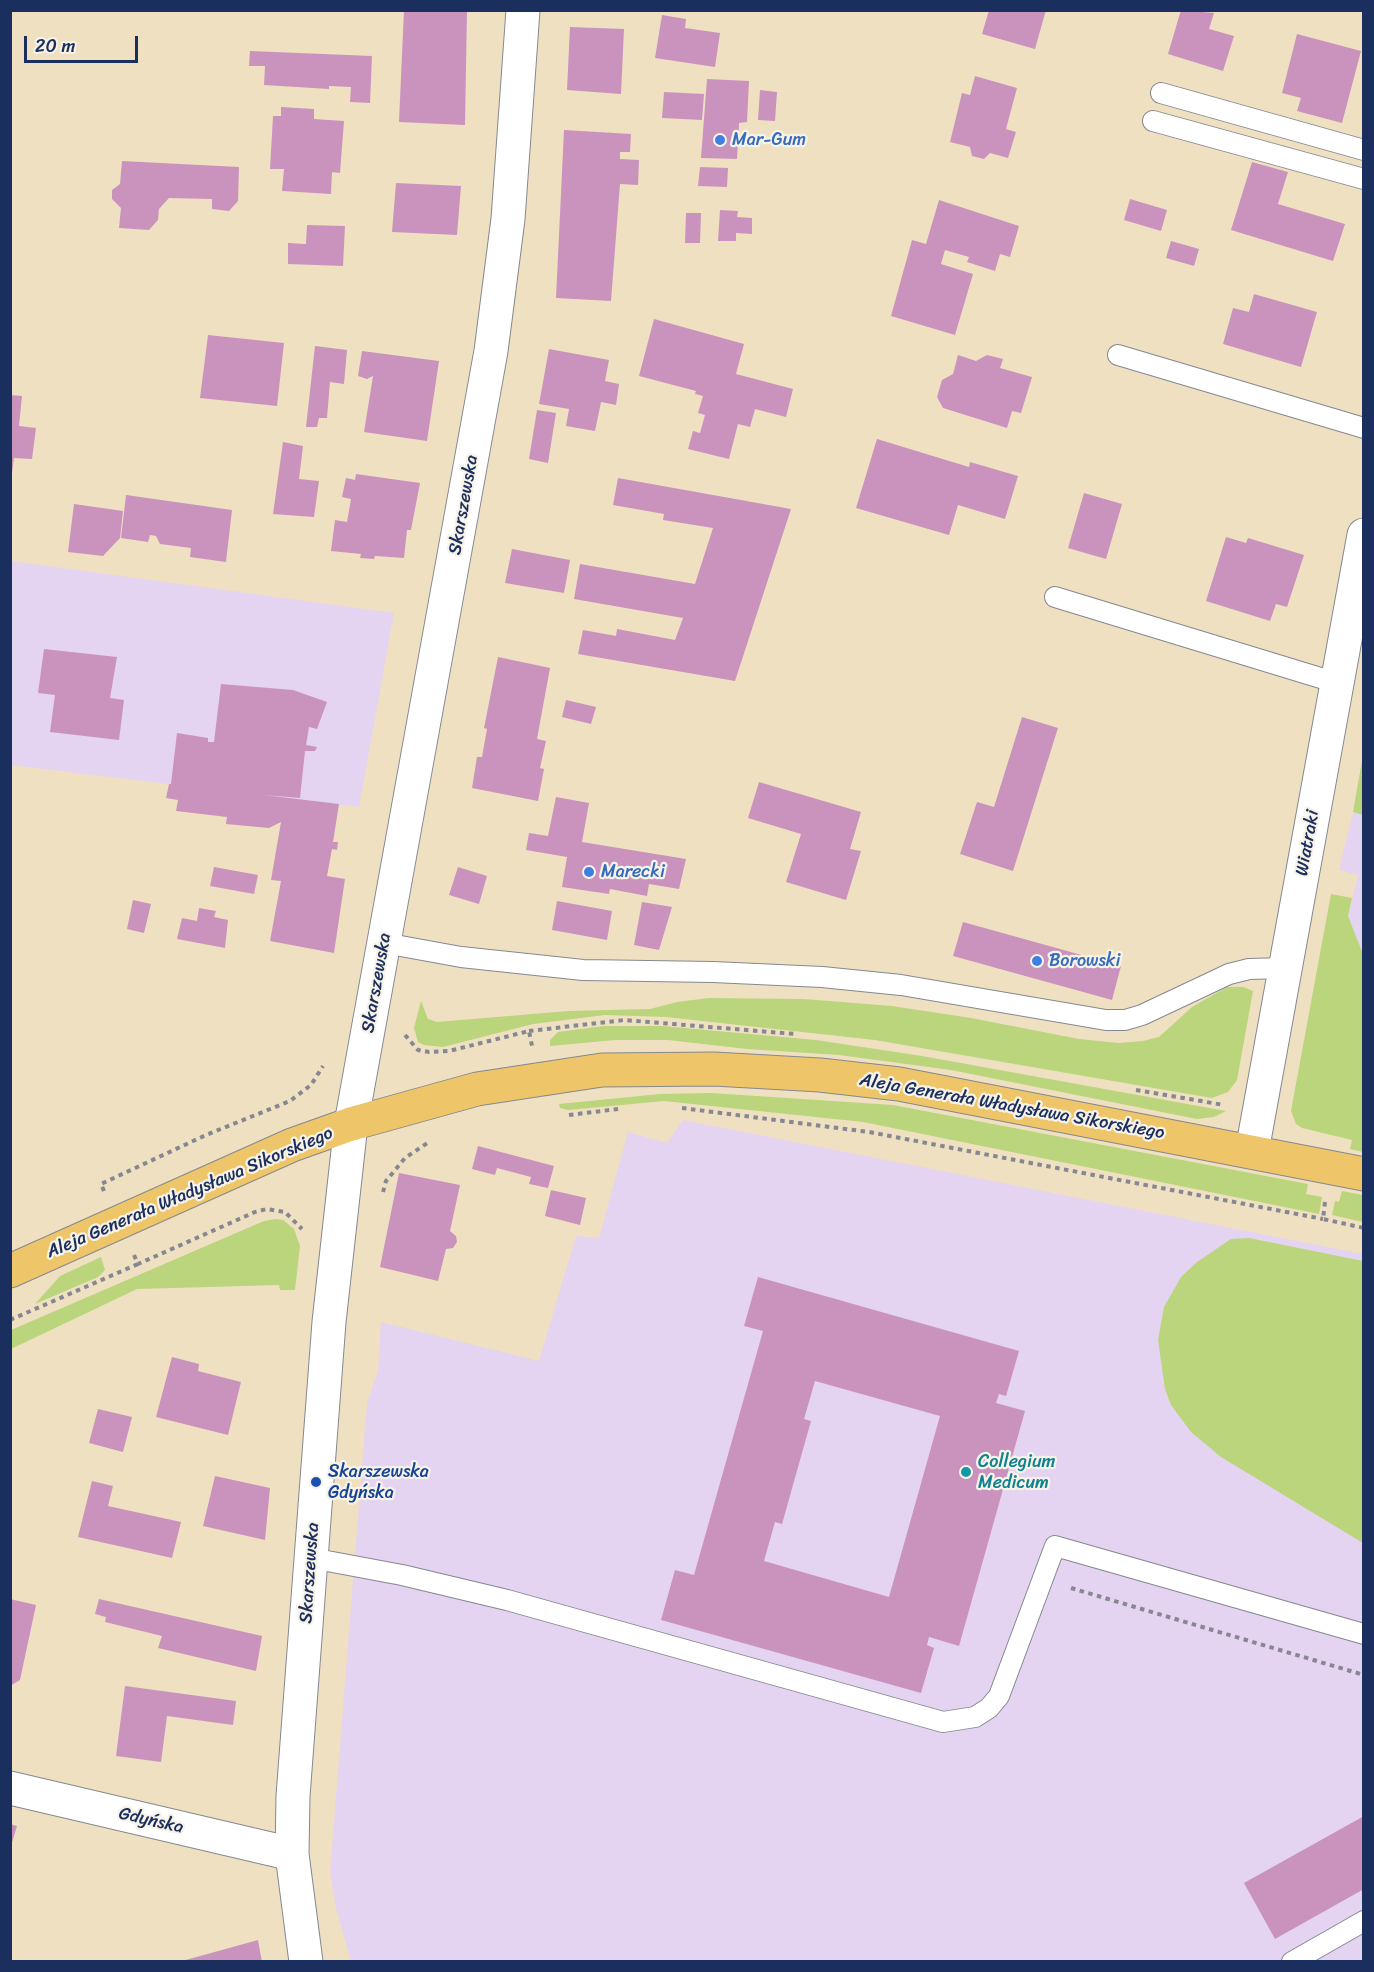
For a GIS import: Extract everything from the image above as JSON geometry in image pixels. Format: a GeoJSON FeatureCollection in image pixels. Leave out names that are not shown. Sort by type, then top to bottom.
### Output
{"type":"FeatureCollection","features":[{"type":"Feature","properties":{"kind":"main road","name":"Aleja Generała Władysława Sikorskiego"},"geometry":{"type":"LineString","coordinates":[[10,1271],[273,1153],[351,1124],[477,1089],[538,1077],[602,1070],[655,1068],[820,1075],[899,1084],[978,1097],[1364,1174]]}},
{"type":"Feature","properties":{"kind":"street","name":"Skarszewska"},"geometry":{"type":"LineString","coordinates":[[306,1962],[292,1854],[293,1796],[330,1310],[351,1124],[491,351],[508,219],[523,10]]}},
{"type":"Feature","properties":{"kind":"street","name":"Wiatraki"},"geometry":{"type":"LineString","coordinates":[[1252,1151],[1362,547]]}},
{"type":"Feature","properties":{"kind":"street","name":"Gdyńska"},"geometry":{"type":"LineString","coordinates":[[10,1788],[292,1854]]}},
{"type":"Feature","properties":{"kind":"lane"},"geometry":{"type":"LineString","coordinates":[[1161,93],[1364,150]]}},
{"type":"Feature","properties":{"kind":"lane"},"geometry":{"type":"LineString","coordinates":[[1153,121],[1364,178]]}},
{"type":"Feature","properties":{"kind":"lane"},"geometry":{"type":"LineString","coordinates":[[1118,355],[1364,428]]}},
{"type":"Feature","properties":{"kind":"lane"},"geometry":{"type":"LineString","coordinates":[[1055,597],[1337,683]]}},
{"type":"Feature","properties":{"kind":"lane"},"geometry":{"type":"LineString","coordinates":[[384,943],[461,957],[583,970],[713,972],[890,984],[1106,1020],[1125,1020],[1142,1015],[1228,974],[1249,969],[1286,968]]}},
{"type":"Feature","properties":{"kind":"lane"},"geometry":{"type":"LineString","coordinates":[[311,1558],[402,1575],[507,1600],[943,1722],[975,1717],[989,1708],[999,1696],[1055,1546],[1364,1634]]}},
{"type":"Feature","properties":{"kind":"lane"},"geometry":{"type":"LineString","coordinates":[[1292,1962],[1364,1921]]}},
{"type":"Feature","properties":{"kind":"path"},"geometry":{"type":"LineString","coordinates":[[372,1011],[405,1017],[404,1034],[418,1050],[429,1052],[449,1051],[529,1031],[538,1077]]}},
{"type":"Feature","properties":{"kind":"path"},"geometry":{"type":"LineString","coordinates":[[566,1115],[624,1108]]}},
{"type":"Feature","properties":{"kind":"path"},"geometry":{"type":"LineString","coordinates":[[679,1108],[869,1132],[1323,1219]]}},
{"type":"Feature","properties":{"kind":"path"},"geometry":{"type":"LineString","coordinates":[[10,1320],[138,1264]]}},
{"type":"Feature","properties":{"kind":"path"},"geometry":{"type":"LineString","coordinates":[[1043,1580],[1364,1675]]}},
{"type":"Feature","properties":{"kind":"shaded area"},"geometry":{"type":"Polygon","coordinates":[[[11,561],[394,613],[359,807],[11,765],[11,561]]]}},
{"type":"Feature","properties":{"kind":"shaded area"},"geometry":{"type":"Polygon","coordinates":[[[1353,812],[1363,815],[1363,954],[1348,916],[1358,875],[1339,870],[1353,812]]]}},
{"type":"Feature","properties":{"kind":"shaded area"},"geometry":{"type":"Polygon","coordinates":[[[683,1120],[1363,1254],[1363,1961],[351,1961],[336,1908],[330,1873],[367,1403],[378,1371],[381,1322],[539,1361],[576,1236],[599,1238],[628,1132],[667,1143],[683,1120]]]}},
{"type":"Feature","properties":{"kind":"green space"},"geometry":{"type":"Polygon","coordinates":[[[1363,755],[1363,815],[1353,812],[1363,755]]]}},
{"type":"Feature","properties":{"kind":"green space"},"geometry":{"type":"Polygon","coordinates":[[[1331,894],[1352,898],[1348,916],[1363,954],[1363,1152],[1350,1149],[1352,1140],[1302,1128],[1296,1124],[1291,1111],[1331,894]]]}},
{"type":"Feature","properties":{"kind":"green space"},"geometry":{"type":"Polygon","coordinates":[[[1227,987],[1243,987],[1253,991],[1237,1080],[1228,1092],[1212,1098],[875,1040],[666,1017],[605,1015],[533,1024],[443,1047],[418,1042],[414,1028],[421,1001],[428,1019],[437,1022],[568,1011],[650,1009],[677,1002],[709,998],[804,999],[892,1006],[971,1018],[1079,1039],[1119,1043],[1159,1037],[1192,1007],[1227,987]]]}},
{"type":"Feature","properties":{"kind":"green space"},"geometry":{"type":"Polygon","coordinates":[[[604,1026],[662,1026],[816,1040],[922,1056],[1226,1111],[1214,1117],[1197,1119],[951,1070],[839,1055],[747,1049],[668,1040],[615,1040],[550,1046],[550,1040],[558,1032],[604,1026]]]}},
{"type":"Feature","properties":{"kind":"green space"},"geometry":{"type":"Polygon","coordinates":[[[711,1093],[893,1105],[1308,1184],[1306,1194],[1322,1197],[1319,1214],[863,1122],[664,1101],[568,1110],[560,1108],[559,1104],[660,1094],[711,1093]]]}},
{"type":"Feature","properties":{"kind":"green space"},"geometry":{"type":"Polygon","coordinates":[[[1342,1191],[1363,1195],[1363,1222],[1332,1215],[1335,1201],[1339,1202],[1342,1191]]]}},
{"type":"Feature","properties":{"kind":"green space"},"geometry":{"type":"Polygon","coordinates":[[[283,1220],[294,1229],[300,1246],[295,1290],[280,1290],[279,1285],[137,1289],[11,1349],[11,1330],[264,1221],[283,1220]]]}},
{"type":"Feature","properties":{"kind":"green space"},"geometry":{"type":"Polygon","coordinates":[[[1249,1238],[1363,1261],[1363,1543],[1221,1457],[1191,1432],[1171,1405],[1165,1389],[1158,1340],[1164,1307],[1181,1277],[1197,1262],[1231,1239],[1249,1238]]]}},
{"type":"Feature","properties":{"kind":"green space"},"geometry":{"type":"Polygon","coordinates":[[[101,1257],[105,1270],[98,1277],[35,1304],[60,1276],[101,1257]]]}},
{"type":"Feature","properties":{"kind":"building"},"geometry":{"type":"Polygon","coordinates":[[[404,10],[467,10],[465,125],[399,122],[404,10]]]}},
{"type":"Feature","properties":{"kind":"building"},"geometry":{"type":"Polygon","coordinates":[[[989,10],[1046,10],[1035,49],[982,34],[989,10]]]}},
{"type":"Feature","properties":{"kind":"building"},"geometry":{"type":"Polygon","coordinates":[[[1181,10],[1214,13],[1209,29],[1234,36],[1223,71],[1168,54],[1181,10]]]}},
{"type":"Feature","properties":{"kind":"building"},"geometry":{"type":"Polygon","coordinates":[[[662,15],[686,19],[685,28],[720,33],[715,67],[655,58],[662,15]]]}},
{"type":"Feature","properties":{"kind":"building"},"geometry":{"type":"Polygon","coordinates":[[[570,27],[624,29],[621,94],[567,90],[570,27]]]}},
{"type":"Feature","properties":{"kind":"building"},"geometry":{"type":"Polygon","coordinates":[[[1297,34],[1361,51],[1342,123],[1297,111],[1301,98],[1282,93],[1297,34]]]}},
{"type":"Feature","properties":{"kind":"building"},"geometry":{"type":"Polygon","coordinates":[[[250,51],[372,56],[370,103],[350,102],[351,87],[329,86],[329,89],[264,85],[265,66],[249,66],[250,51]]]}},
{"type":"Feature","properties":{"kind":"building"},"geometry":{"type":"Polygon","coordinates":[[[975,76],[1017,88],[1006,129],[1016,132],[1008,158],[990,153],[984,159],[972,156],[970,147],[950,142],[962,93],[970,95],[975,76]]]}},
{"type":"Feature","properties":{"kind":"building"},"geometry":{"type":"Polygon","coordinates":[[[707,79],[749,81],[747,122],[739,123],[737,159],[701,158],[707,79]]]}},
{"type":"Feature","properties":{"kind":"building"},"geometry":{"type":"Polygon","coordinates":[[[760,90],[777,92],[775,121],[758,120],[760,90]]]}},
{"type":"Feature","properties":{"kind":"building"},"geometry":{"type":"Polygon","coordinates":[[[664,92],[704,94],[702,120],[662,118],[664,92]]]}},
{"type":"Feature","properties":{"kind":"building"},"geometry":{"type":"Polygon","coordinates":[[[281,107],[314,109],[314,119],[344,121],[340,173],[332,172],[331,194],[282,191],[284,169],[270,169],[273,116],[281,116],[281,107]]]}},
{"type":"Feature","properties":{"kind":"building"},"geometry":{"type":"Polygon","coordinates":[[[564,130],[631,134],[630,152],[620,152],[620,159],[639,160],[638,185],[620,184],[611,301],[556,298],[564,130]]]}},
{"type":"Feature","properties":{"kind":"building"},"geometry":{"type":"Polygon","coordinates":[[[122,161],[239,167],[238,201],[229,211],[212,209],[212,199],[169,198],[159,209],[158,220],[149,230],[119,228],[121,208],[112,199],[112,190],[120,184],[122,161]]]}},
{"type":"Feature","properties":{"kind":"building"},"geometry":{"type":"Polygon","coordinates":[[[1252,162],[1288,172],[1278,204],[1345,224],[1333,261],[1231,230],[1252,162]]]}},
{"type":"Feature","properties":{"kind":"building"},"geometry":{"type":"Polygon","coordinates":[[[700,167],[728,168],[727,187],[698,186],[700,167]]]}},
{"type":"Feature","properties":{"kind":"building"},"geometry":{"type":"Polygon","coordinates":[[[396,183],[461,186],[457,235],[392,232],[396,183]]]}},
{"type":"Feature","properties":{"kind":"building"},"geometry":{"type":"Polygon","coordinates":[[[1130,199],[1167,210],[1161,231],[1124,220],[1130,199]]]}},
{"type":"Feature","properties":{"kind":"building"},"geometry":{"type":"Polygon","coordinates":[[[939,200],[1019,226],[1010,257],[1000,254],[995,271],[967,262],[969,257],[945,250],[941,264],[973,274],[955,335],[891,316],[912,240],[926,244],[939,200]]]}},
{"type":"Feature","properties":{"kind":"building"},"geometry":{"type":"Polygon","coordinates":[[[720,210],[738,211],[737,217],[752,218],[752,234],[736,233],[736,241],[718,241],[720,210]]]}},
{"type":"Feature","properties":{"kind":"building"},"geometry":{"type":"Polygon","coordinates":[[[686,213],[701,213],[700,243],[685,243],[686,213]]]}},
{"type":"Feature","properties":{"kind":"building"},"geometry":{"type":"Polygon","coordinates":[[[307,225],[345,226],[343,266],[288,264],[288,243],[306,244],[307,225]]]}},
{"type":"Feature","properties":{"kind":"building"},"geometry":{"type":"Polygon","coordinates":[[[1171,241],[1199,249],[1194,266],[1166,258],[1171,241]]]}},
{"type":"Feature","properties":{"kind":"building"},"geometry":{"type":"Polygon","coordinates":[[[1254,294],[1317,312],[1301,367],[1223,344],[1233,308],[1249,312],[1254,294]]]}},
{"type":"Feature","properties":{"kind":"building"},"geometry":{"type":"Polygon","coordinates":[[[654,319],[744,344],[736,374],[793,389],[786,417],[755,409],[750,427],[738,424],[729,459],[688,449],[693,431],[700,433],[705,415],[698,413],[703,396],[695,394],[696,391],[639,376],[654,319]]]}},
{"type":"Feature","properties":{"kind":"building"},"geometry":{"type":"Polygon","coordinates":[[[208,335],[284,343],[277,406],[200,398],[208,335]]]}},
{"type":"Feature","properties":{"kind":"building"},"geometry":{"type":"Polygon","coordinates":[[[315,346],[347,350],[344,384],[330,382],[327,418],[319,418],[317,427],[306,427],[315,346]]]}},
{"type":"Feature","properties":{"kind":"building"},"geometry":{"type":"Polygon","coordinates":[[[549,349],[609,360],[605,381],[619,384],[616,405],[601,402],[595,431],[566,426],[569,409],[539,404],[549,349]]]}},
{"type":"Feature","properties":{"kind":"building"},"geometry":{"type":"Polygon","coordinates":[[[362,351],[439,361],[427,441],[364,432],[373,376],[367,379],[358,376],[362,351]]]}},
{"type":"Feature","properties":{"kind":"building"},"geometry":{"type":"Polygon","coordinates":[[[958,355],[976,361],[987,355],[1003,359],[1000,368],[1032,377],[1021,413],[1012,411],[1007,428],[943,408],[937,397],[942,380],[953,374],[958,355]]]}},
{"type":"Feature","properties":{"kind":"building"},"geometry":{"type":"Polygon","coordinates":[[[10,395],[22,396],[19,426],[36,428],[32,459],[14,458],[12,473],[10,395]]]}},
{"type":"Feature","properties":{"kind":"building"},"geometry":{"type":"Polygon","coordinates":[[[537,410],[556,413],[548,463],[529,459],[537,410]]]}},
{"type":"Feature","properties":{"kind":"building"},"geometry":{"type":"Polygon","coordinates":[[[877,439],[969,467],[970,462],[1018,476],[1005,519],[958,505],[949,535],[856,508],[877,439]]]}},
{"type":"Feature","properties":{"kind":"building"},"geometry":{"type":"Polygon","coordinates":[[[283,442],[303,446],[299,479],[319,481],[314,517],[273,514],[283,442]]]}},
{"type":"Feature","properties":{"kind":"building"},"geometry":{"type":"Polygon","coordinates":[[[356,474],[420,483],[411,530],[407,530],[404,558],[375,556],[374,559],[360,558],[361,554],[331,551],[335,520],[347,522],[351,499],[342,497],[346,478],[355,480],[356,474]]]}},
{"type":"Feature","properties":{"kind":"building"},"geometry":{"type":"Polygon","coordinates":[[[618,478],[791,509],[735,681],[578,654],[583,630],[616,636],[617,629],[675,640],[683,618],[574,599],[580,564],[695,584],[713,528],[663,520],[664,514],[613,505],[618,478]]]}},
{"type":"Feature","properties":{"kind":"building"},"geometry":{"type":"Polygon","coordinates":[[[1084,493],[1122,504],[1106,559],[1068,548],[1084,493]]]}},
{"type":"Feature","properties":{"kind":"building"},"geometry":{"type":"Polygon","coordinates":[[[126,495],[232,510],[226,562],[190,557],[191,548],[160,544],[156,536],[150,535],[148,542],[121,538],[126,495]]]}},
{"type":"Feature","properties":{"kind":"building"},"geometry":{"type":"Polygon","coordinates":[[[74,504],[123,511],[120,538],[103,556],[68,552],[74,504]]]}},
{"type":"Feature","properties":{"kind":"building"},"geometry":{"type":"Polygon","coordinates":[[[1226,537],[1246,543],[1248,538],[1304,555],[1287,607],[1276,604],[1270,621],[1206,601],[1226,537]]]}},
{"type":"Feature","properties":{"kind":"building"},"geometry":{"type":"Polygon","coordinates":[[[512,549],[570,560],[564,593],[505,583],[512,549]]]}},
{"type":"Feature","properties":{"kind":"building"},"geometry":{"type":"Polygon","coordinates":[[[44,649],[117,657],[110,698],[124,700],[119,740],[50,732],[55,695],[38,693],[44,649]]]}},
{"type":"Feature","properties":{"kind":"building"},"geometry":{"type":"Polygon","coordinates":[[[498,657],[550,668],[537,739],[546,741],[540,768],[544,769],[538,801],[472,788],[477,757],[482,757],[487,729],[484,728],[498,657]]]}},
{"type":"Feature","properties":{"kind":"building"},"geometry":{"type":"Polygon","coordinates":[[[221,684],[293,690],[327,702],[317,729],[309,727],[306,745],[317,747],[315,751],[305,751],[300,798],[264,795],[339,804],[333,842],[338,842],[337,850],[332,849],[327,876],[345,879],[334,953],[270,941],[281,881],[271,880],[281,822],[269,828],[226,824],[227,817],[176,811],[178,800],[166,798],[169,784],[171,784],[177,733],[208,738],[208,742],[214,742],[221,684]]]}},
{"type":"Feature","properties":{"kind":"building"},"geometry":{"type":"Polygon","coordinates":[[[566,700],[596,707],[591,724],[562,717],[566,700]]]}},
{"type":"Feature","properties":{"kind":"building"},"geometry":{"type":"Polygon","coordinates":[[[1022,717],[1058,728],[1013,871],[960,854],[977,802],[994,807],[1022,717]]]}},
{"type":"Feature","properties":{"kind":"building"},"geometry":{"type":"Polygon","coordinates":[[[759,782],[861,812],[850,849],[861,851],[846,900],[786,882],[801,834],[748,818],[759,782]]]}},
{"type":"Feature","properties":{"kind":"building"},"geometry":{"type":"Polygon","coordinates":[[[556,797],[589,803],[582,842],[686,859],[679,889],[649,884],[647,896],[610,889],[609,894],[562,887],[567,857],[526,850],[529,833],[548,836],[556,797]]]}},
{"type":"Feature","properties":{"kind":"building"},"geometry":{"type":"Polygon","coordinates":[[[214,867],[258,875],[254,894],[210,886],[214,867]]]}},
{"type":"Feature","properties":{"kind":"building"},"geometry":{"type":"Polygon","coordinates":[[[458,867],[487,876],[479,904],[449,895],[458,867]]]}},
{"type":"Feature","properties":{"kind":"building"},"geometry":{"type":"Polygon","coordinates":[[[133,900],[151,904],[144,933],[127,929],[133,900]]]}},
{"type":"Feature","properties":{"kind":"building"},"geometry":{"type":"Polygon","coordinates":[[[557,901],[612,911],[607,940],[552,930],[557,901]]]}},
{"type":"Feature","properties":{"kind":"building"},"geometry":{"type":"Polygon","coordinates":[[[642,902],[672,907],[659,950],[634,945],[642,902]]]}},
{"type":"Feature","properties":{"kind":"building"},"geometry":{"type":"Polygon","coordinates":[[[199,908],[216,911],[214,917],[228,920],[225,948],[177,939],[182,918],[197,921],[199,908]]]}},
{"type":"Feature","properties":{"kind":"building","name":"Borowski"},"geometry":{"type":"Polygon","coordinates":[[[963,922],[1121,966],[1112,1000],[953,956],[963,922]]]}},
{"type":"Feature","properties":{"kind":"building"},"geometry":{"type":"Polygon","coordinates":[[[478,1146],[554,1166],[548,1188],[529,1184],[531,1177],[497,1168],[495,1175],[472,1169],[478,1146]]]}},
{"type":"Feature","properties":{"kind":"building"},"geometry":{"type":"Polygon","coordinates":[[[399,1173],[460,1185],[450,1231],[456,1236],[457,1242],[453,1248],[446,1249],[438,1281],[380,1267],[399,1173]]]}},
{"type":"Feature","properties":{"kind":"building"},"geometry":{"type":"Polygon","coordinates":[[[551,1190],[586,1198],[580,1225],[545,1216],[551,1190]]]}},
{"type":"Feature","properties":{"kind":"building","name":"Collegium Medicum"},"geometry":{"type":"Polygon","coordinates":[[[758,1277],[1019,1351],[1006,1396],[999,1394],[996,1403],[1025,1411],[959,1646],[929,1637],[927,1645],[934,1648],[921,1693],[661,1620],[675,1570],[694,1575],[763,1331],[744,1326],[758,1277]],[[815,1381],[804,1419],[811,1421],[782,1524],[775,1522],[764,1561],[889,1597],[940,1416],[815,1381]]]}},
{"type":"Feature","properties":{"kind":"building"},"geometry":{"type":"Polygon","coordinates":[[[172,1357],[199,1364],[198,1371],[241,1382],[228,1435],[156,1417],[172,1357]]]}},
{"type":"Feature","properties":{"kind":"building"},"geometry":{"type":"Polygon","coordinates":[[[98,1409],[132,1417],[123,1452],[89,1443],[98,1409]]]}},
{"type":"Feature","properties":{"kind":"building"},"geometry":{"type":"Polygon","coordinates":[[[215,1476],[270,1488],[265,1540],[203,1526],[215,1476]]]}},
{"type":"Feature","properties":{"kind":"building"},"geometry":{"type":"Polygon","coordinates":[[[92,1481],[113,1486],[108,1506],[181,1522],[172,1558],[78,1537],[92,1481]]]}},
{"type":"Feature","properties":{"kind":"building"},"geometry":{"type":"Polygon","coordinates":[[[10,1599],[36,1605],[20,1680],[10,1686],[10,1599]]]}},
{"type":"Feature","properties":{"kind":"building"},"geometry":{"type":"Polygon","coordinates":[[[99,1599],[262,1636],[256,1671],[158,1648],[162,1636],[105,1622],[106,1617],[95,1614],[99,1599]]]}},
{"type":"Feature","properties":{"kind":"building"},"geometry":{"type":"Polygon","coordinates":[[[125,1686],[236,1701],[233,1725],[167,1716],[161,1762],[116,1756],[125,1686]]]}},
{"type":"Feature","properties":{"kind":"building"},"geometry":{"type":"Polygon","coordinates":[[[1364,1816],[1364,1889],[1275,1939],[1244,1883],[1364,1816]]]}},
{"type":"Feature","properties":{"kind":"building"},"geometry":{"type":"Polygon","coordinates":[[[10,1824],[17,1826],[11,1846],[10,1846],[10,1824]]]}},
{"type":"Feature","properties":{"kind":"building"},"geometry":{"type":"Polygon","coordinates":[[[258,1940],[262,1962],[182,1962],[182,1961],[258,1940]]]}},
{"type":"Feature","properties":{"kind":"place","name":"Mar-Gum"},"geometry":{"type":"Point","coordinates":[720,140]}},
{"type":"Feature","properties":{"kind":"place","name":"Marecki"},"geometry":{"type":"Point","coordinates":[589,872]}},
{"type":"Feature","properties":{"kind":"place","name":"Borowski"},"geometry":{"type":"Point","coordinates":[1037,961]}},
{"type":"Feature","properties":{"kind":"place","name":"Collegium Medicum"},"geometry":{"type":"Point","coordinates":[966,1472]}},
{"type":"Feature","properties":{"kind":"place","name":"Skarszewska Gdyńska"},"geometry":{"type":"Point","coordinates":[316,1482]}}]}
